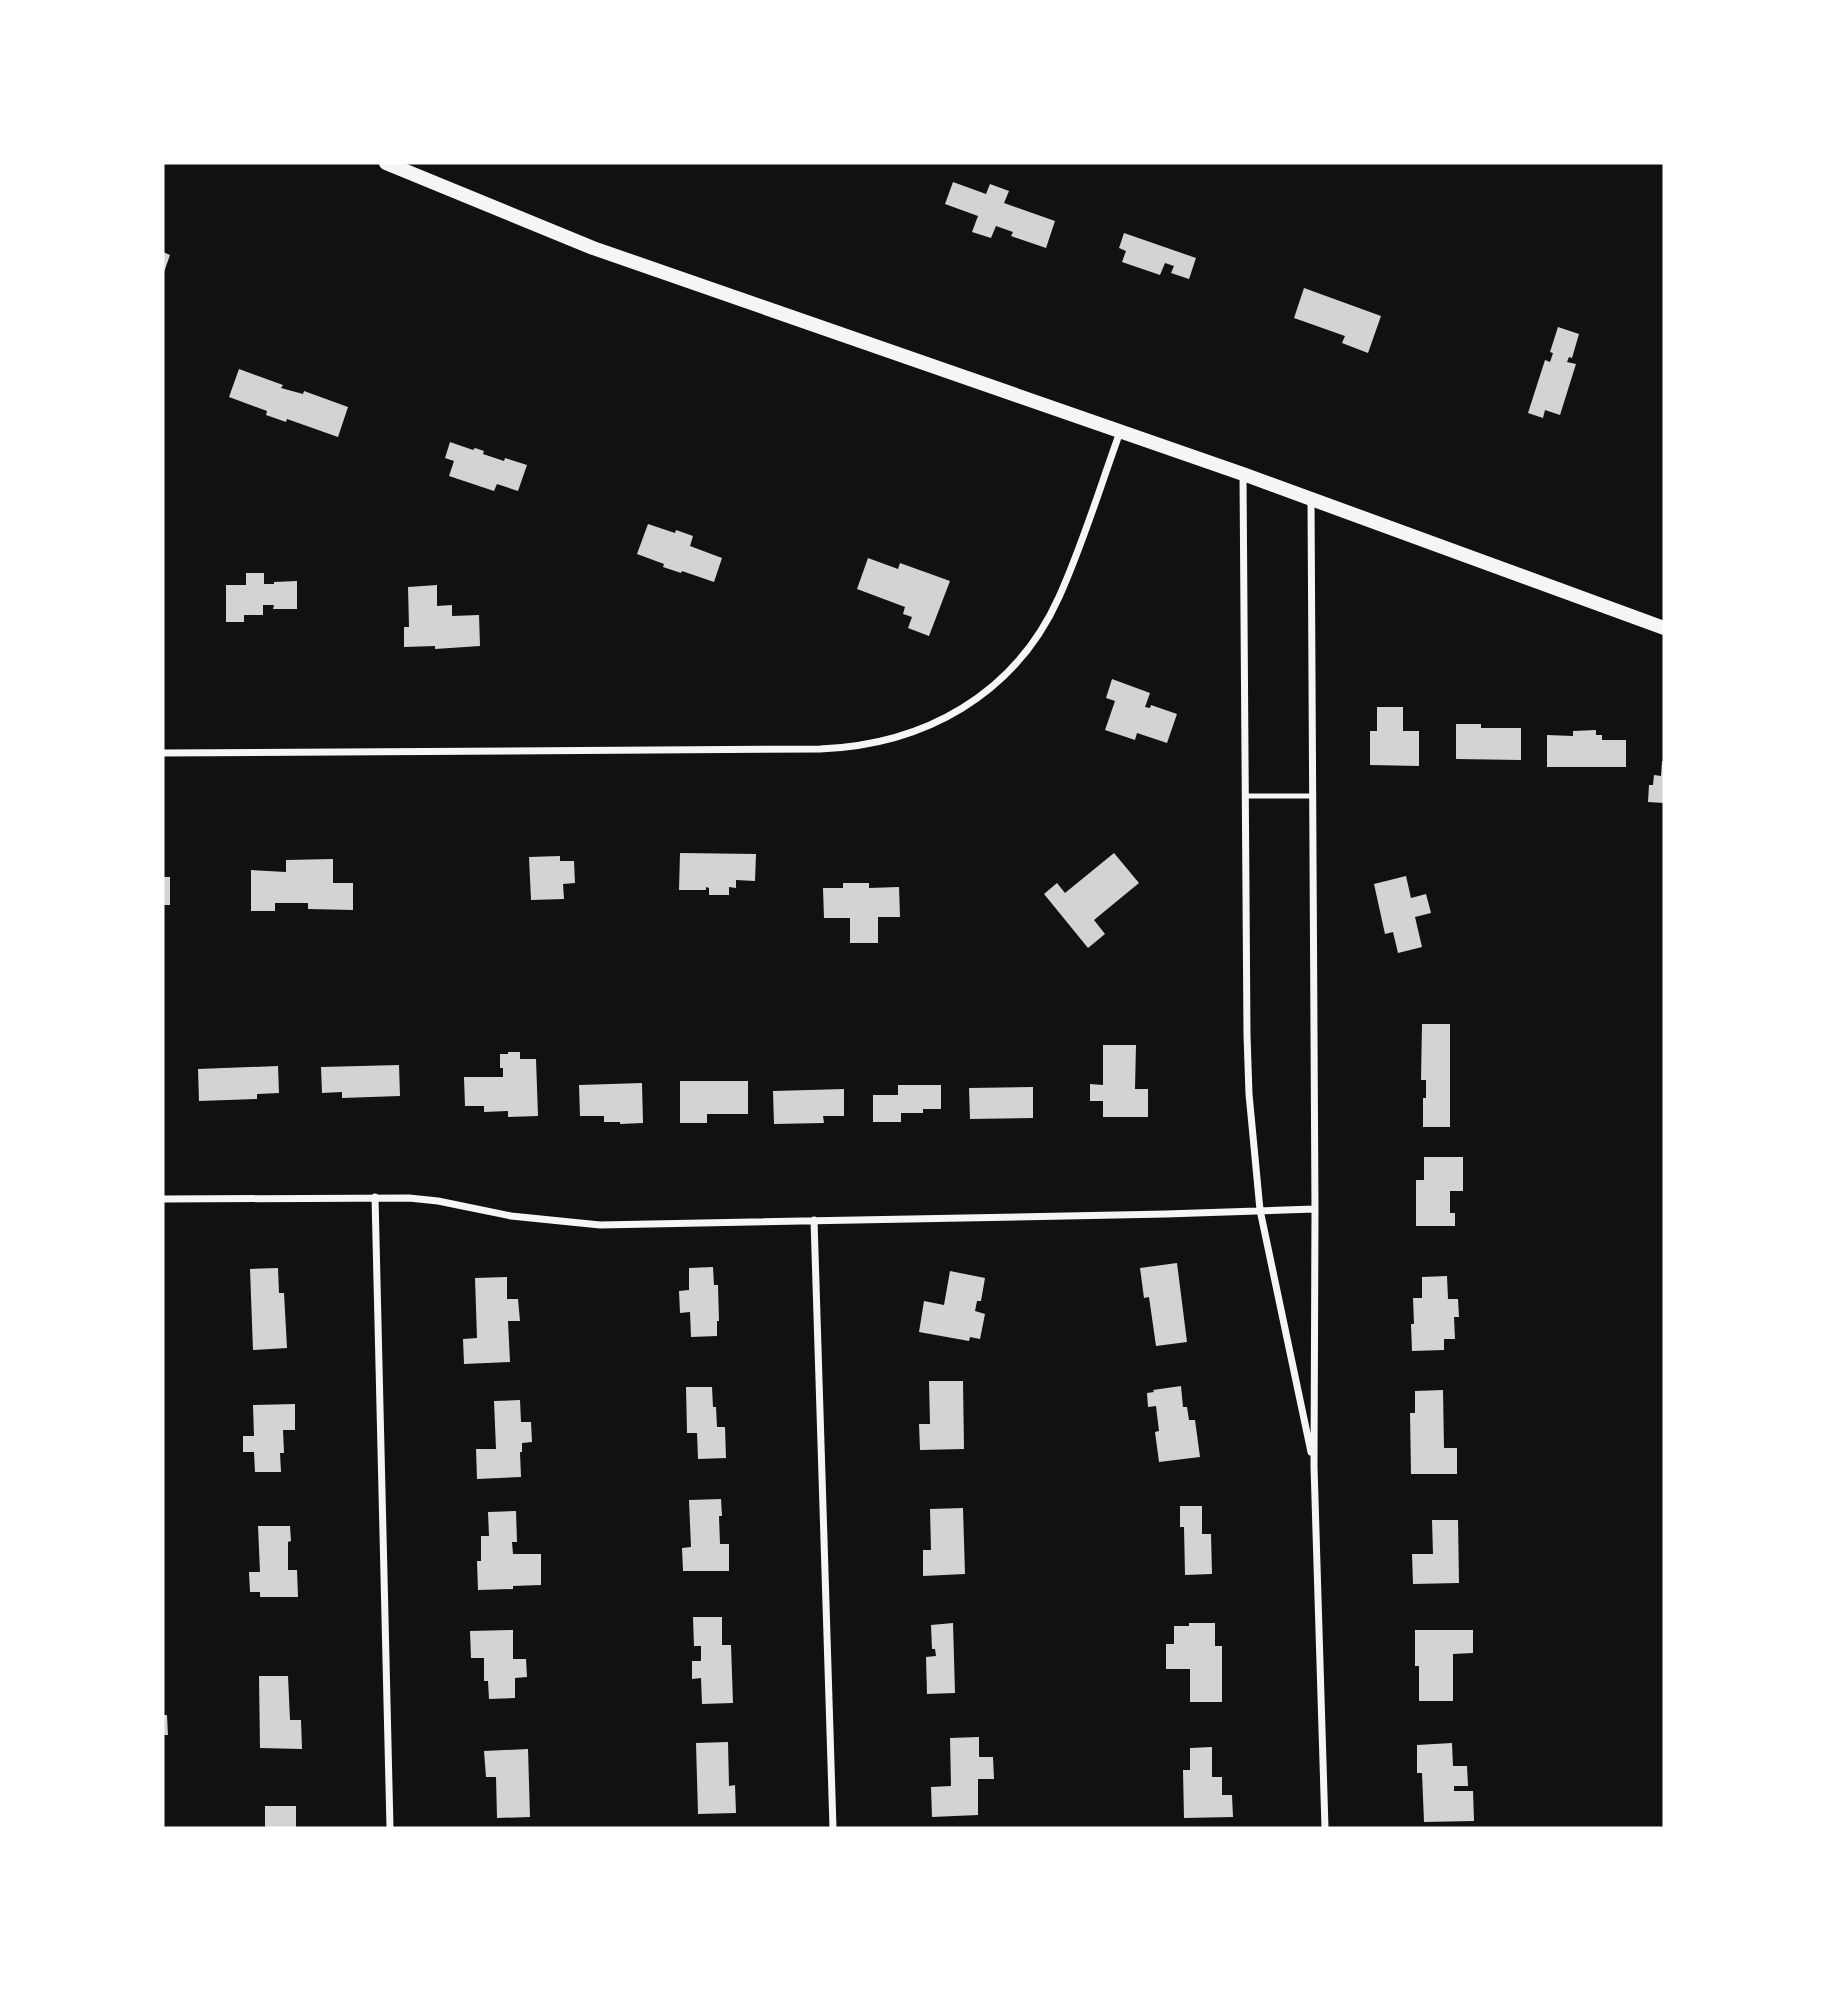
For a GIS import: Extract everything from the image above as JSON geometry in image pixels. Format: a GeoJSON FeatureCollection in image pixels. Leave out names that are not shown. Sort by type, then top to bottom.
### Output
{"type":"FeatureCollection","features":[{"type":"Feature","properties":{"kind":"main road"},"geometry":{"type":"LineString","coordinates":[[386,163],[593,248],[1243,474],[1664,628]]}},
{"type":"Feature","properties":{"kind":"street"},"geometry":{"type":"LineString","coordinates":[[163,753],[820,749],[860,746],[899,738],[946,718],[972,703],[1002,677],[1029,648],[1068,578],[1120,432]]}},
{"type":"Feature","properties":{"kind":"street"},"geometry":{"type":"LineString","coordinates":[[1243,474],[1248,1056],[1260,1210],[1314,1466]]}},
{"type":"Feature","properties":{"kind":"street"},"geometry":{"type":"LineString","coordinates":[[1311,499],[1314,1466],[1325,1828]]}},
{"type":"Feature","properties":{"kind":"street"},"geometry":{"type":"LineString","coordinates":[[163,1199],[375,1197],[431,1200],[511,1216],[600,1225],[1315,1209]]}},
{"type":"Feature","properties":{"kind":"street"},"geometry":{"type":"LineString","coordinates":[[375,1197],[390,1828]]}},
{"type":"Feature","properties":{"kind":"street"},"geometry":{"type":"LineString","coordinates":[[814,1220],[833,1828]]}},
{"type":"Feature","properties":{"kind":"lane"},"geometry":{"type":"LineString","coordinates":[[1245,796],[1313,796]]}},
{"type":"Feature","properties":{"kind":"building"},"geometry":{"type":"Polygon","coordinates":[[[953,182],[986,194],[990,184],[1009,191],[1004,203],[1055,221],[1046,248],[1011,236],[1013,232],[996,226],[991,238],[972,232],[978,216],[945,204],[953,182]]]}},
{"type":"Feature","properties":{"kind":"building"},"geometry":{"type":"Polygon","coordinates":[[[1124,233],[1196,258],[1189,279],[1171,273],[1174,266],[1165,263],[1160,275],[1122,262],[1126,251],[1119,248],[1124,233]]]}},
{"type":"Feature","properties":{"kind":"building"},"geometry":{"type":"Polygon","coordinates":[[[163,252],[170,255],[163,275],[163,252]]]}},
{"type":"Feature","properties":{"kind":"building"},"geometry":{"type":"Polygon","coordinates":[[[1304,288],[1381,316],[1368,353],[1342,343],[1345,336],[1294,318],[1304,288]]]}},
{"type":"Feature","properties":{"kind":"building"},"geometry":{"type":"Polygon","coordinates":[[[1558,327],[1579,334],[1572,358],[1569,357],[1567,362],[1576,364],[1560,415],[1545,410],[1543,418],[1528,413],[1545,360],[1550,362],[1553,353],[1550,352],[1558,327]]]}},
{"type":"Feature","properties":{"kind":"building"},"geometry":{"type":"Polygon","coordinates":[[[239,369],[283,385],[281,388],[303,394],[304,391],[348,407],[338,437],[287,419],[286,422],[266,415],[267,411],[229,397],[239,369]]]}},
{"type":"Feature","properties":{"kind":"building"},"geometry":{"type":"Polygon","coordinates":[[[450,442],[484,451],[483,454],[504,461],[505,458],[527,465],[518,491],[497,484],[494,491],[449,476],[454,461],[445,458],[450,442]]]}},
{"type":"Feature","properties":{"kind":"building"},"geometry":{"type":"Polygon","coordinates":[[[648,524],[693,536],[690,546],[722,558],[714,582],[663,567],[664,564],[637,554],[648,524]]]}},
{"type":"Feature","properties":{"kind":"building"},"geometry":{"type":"Polygon","coordinates":[[[868,558],[898,569],[900,563],[950,581],[929,636],[908,628],[912,617],[903,614],[905,607],[857,589],[868,558]]]}},
{"type":"Feature","properties":{"kind":"building"},"geometry":{"type":"Polygon","coordinates":[[[246,573],[264,573],[264,584],[297,581],[297,609],[273,609],[274,605],[263,605],[263,615],[244,615],[244,622],[226,622],[226,585],[246,585],[246,573]]]}},
{"type":"Feature","properties":{"kind":"building"},"geometry":{"type":"Polygon","coordinates":[[[437,585],[437,606],[452,605],[452,616],[479,615],[480,646],[435,649],[435,646],[404,647],[404,627],[409,627],[408,587],[437,585]]]}},
{"type":"Feature","properties":{"kind":"building"},"geometry":{"type":"Polygon","coordinates":[[[1112,679],[1150,693],[1145,707],[1150,708],[1151,705],[1177,714],[1167,743],[1137,733],[1135,740],[1105,730],[1115,701],[1106,698],[1112,679]]]}},
{"type":"Feature","properties":{"kind":"building"},"geometry":{"type":"Polygon","coordinates":[[[1377,707],[1403,707],[1403,731],[1419,731],[1419,766],[1370,765],[1370,731],[1377,731],[1377,707]]]}},
{"type":"Feature","properties":{"kind":"building"},"geometry":{"type":"Polygon","coordinates":[[[1456,724],[1481,724],[1481,728],[1521,728],[1521,760],[1456,759],[1456,724]]]}},
{"type":"Feature","properties":{"kind":"building"},"geometry":{"type":"Polygon","coordinates":[[[1596,730],[1596,735],[1602,735],[1602,740],[1626,740],[1626,767],[1547,767],[1547,735],[1573,736],[1573,731],[1596,730]]]}},
{"type":"Feature","properties":{"kind":"building"},"geometry":{"type":"Polygon","coordinates":[[[1662,761],[1664,803],[1648,802],[1649,785],[1653,785],[1654,775],[1661,776],[1662,761]]]}},
{"type":"Feature","properties":{"kind":"building"},"geometry":{"type":"Polygon","coordinates":[[[680,853],[756,854],[755,881],[736,880],[736,888],[729,887],[729,895],[709,895],[709,888],[706,887],[706,890],[679,890],[680,853]]]}},
{"type":"Feature","properties":{"kind":"building"},"geometry":{"type":"Polygon","coordinates":[[[1114,853],[1139,883],[1094,920],[1105,934],[1088,948],[1044,894],[1057,883],[1065,893],[1114,853]]]}},
{"type":"Feature","properties":{"kind":"building"},"geometry":{"type":"Polygon","coordinates":[[[560,856],[560,861],[574,861],[575,883],[563,884],[564,899],[531,900],[529,857],[560,856]]]}},
{"type":"Feature","properties":{"kind":"building"},"geometry":{"type":"Polygon","coordinates":[[[333,859],[333,883],[353,883],[353,910],[308,909],[308,903],[275,903],[275,911],[251,911],[251,870],[286,872],[286,860],[333,859]]]}},
{"type":"Feature","properties":{"kind":"building"},"geometry":{"type":"Polygon","coordinates":[[[1406,876],[1411,898],[1426,894],[1431,913],[1415,917],[1422,947],[1398,953],[1393,932],[1385,934],[1374,884],[1406,876]]]}},
{"type":"Feature","properties":{"kind":"building"},"geometry":{"type":"Polygon","coordinates":[[[163,877],[170,877],[170,905],[163,905],[163,877]]]}},
{"type":"Feature","properties":{"kind":"building"},"geometry":{"type":"Polygon","coordinates":[[[843,883],[869,883],[869,888],[899,887],[900,917],[878,917],[878,943],[850,943],[850,918],[824,918],[823,888],[843,888],[843,883]]]}},
{"type":"Feature","properties":{"kind":"building"},"geometry":{"type":"Polygon","coordinates":[[[1422,1024],[1450,1024],[1450,1127],[1423,1127],[1426,1080],[1421,1080],[1422,1024]]]}},
{"type":"Feature","properties":{"kind":"building"},"geometry":{"type":"Polygon","coordinates":[[[1103,1045],[1136,1045],[1135,1089],[1148,1089],[1148,1117],[1103,1117],[1103,1101],[1090,1101],[1090,1084],[1103,1085],[1103,1045]]]}},
{"type":"Feature","properties":{"kind":"building"},"geometry":{"type":"Polygon","coordinates":[[[520,1052],[520,1059],[536,1059],[538,1116],[508,1117],[508,1111],[484,1112],[484,1106],[465,1106],[464,1077],[503,1077],[500,1054],[520,1052]]]}},
{"type":"Feature","properties":{"kind":"building"},"geometry":{"type":"Polygon","coordinates":[[[399,1065],[400,1096],[342,1098],[342,1092],[322,1093],[321,1067],[399,1065]]]}},
{"type":"Feature","properties":{"kind":"building"},"geometry":{"type":"Polygon","coordinates":[[[278,1066],[279,1093],[257,1094],[257,1099],[199,1101],[198,1069],[278,1066]]]}},
{"type":"Feature","properties":{"kind":"building"},"geometry":{"type":"Polygon","coordinates":[[[680,1081],[748,1081],[748,1114],[707,1114],[707,1123],[680,1123],[680,1081]]]}},
{"type":"Feature","properties":{"kind":"building"},"geometry":{"type":"Polygon","coordinates":[[[642,1083],[643,1123],[620,1124],[604,1122],[604,1116],[580,1116],[579,1085],[642,1083]]]}},
{"type":"Feature","properties":{"kind":"building"},"geometry":{"type":"Polygon","coordinates":[[[898,1085],[941,1085],[941,1109],[923,1109],[923,1113],[901,1113],[901,1122],[873,1122],[873,1095],[898,1095],[898,1085]]]}},
{"type":"Feature","properties":{"kind":"building"},"geometry":{"type":"Polygon","coordinates":[[[1033,1087],[1033,1118],[970,1119],[969,1088],[1033,1087]]]}},
{"type":"Feature","properties":{"kind":"building"},"geometry":{"type":"Polygon","coordinates":[[[844,1089],[844,1116],[823,1116],[824,1123],[774,1124],[773,1091],[844,1089]]]}},
{"type":"Feature","properties":{"kind":"building"},"geometry":{"type":"Polygon","coordinates":[[[1424,1157],[1463,1157],[1463,1191],[1450,1191],[1450,1213],[1455,1213],[1455,1226],[1416,1226],[1416,1180],[1424,1180],[1424,1157]]]}},
{"type":"Feature","properties":{"kind":"building"},"geometry":{"type":"Polygon","coordinates":[[[1177,1263],[1187,1342],[1156,1346],[1149,1297],[1144,1298],[1140,1268],[1177,1263]]]}},
{"type":"Feature","properties":{"kind":"building"},"geometry":{"type":"Polygon","coordinates":[[[713,1267],[714,1285],[718,1285],[717,1336],[691,1337],[690,1312],[680,1313],[679,1291],[689,1290],[689,1268],[713,1267]]]}},
{"type":"Feature","properties":{"kind":"building"},"geometry":{"type":"Polygon","coordinates":[[[278,1268],[279,1293],[284,1293],[287,1348],[253,1350],[250,1269],[278,1268]]]}},
{"type":"Feature","properties":{"kind":"building"},"geometry":{"type":"Polygon","coordinates":[[[950,1271],[985,1278],[981,1301],[977,1301],[975,1311],[985,1314],[980,1339],[970,1337],[969,1341],[919,1332],[924,1301],[944,1305],[950,1271]]]}},
{"type":"Feature","properties":{"kind":"building"},"geometry":{"type":"Polygon","coordinates":[[[1447,1276],[1448,1299],[1458,1299],[1459,1317],[1454,1317],[1455,1339],[1444,1339],[1444,1350],[1412,1351],[1413,1298],[1422,1298],[1422,1277],[1447,1276]]]}},
{"type":"Feature","properties":{"kind":"building"},"geometry":{"type":"Polygon","coordinates":[[[507,1277],[507,1299],[518,1299],[520,1321],[508,1321],[510,1362],[464,1364],[463,1339],[477,1338],[475,1278],[507,1277]]]}},
{"type":"Feature","properties":{"kind":"building"},"geometry":{"type":"Polygon","coordinates":[[[929,1381],[963,1381],[964,1449],[920,1450],[919,1424],[930,1424],[929,1381]]]}},
{"type":"Feature","properties":{"kind":"building"},"geometry":{"type":"Polygon","coordinates":[[[1181,1386],[1183,1407],[1187,1407],[1189,1420],[1195,1420],[1200,1457],[1159,1462],[1155,1432],[1159,1431],[1156,1406],[1148,1407],[1147,1393],[1181,1386]]]}},
{"type":"Feature","properties":{"kind":"building"},"geometry":{"type":"Polygon","coordinates":[[[686,1387],[712,1387],[717,1427],[725,1427],[726,1458],[698,1459],[697,1433],[687,1433],[686,1387]]]}},
{"type":"Feature","properties":{"kind":"building"},"geometry":{"type":"Polygon","coordinates":[[[1443,1390],[1444,1448],[1457,1448],[1457,1474],[1411,1474],[1410,1413],[1415,1413],[1415,1391],[1443,1390]]]}},
{"type":"Feature","properties":{"kind":"building"},"geometry":{"type":"Polygon","coordinates":[[[520,1400],[521,1422],[531,1422],[532,1442],[522,1443],[521,1477],[477,1479],[476,1449],[496,1449],[494,1401],[520,1400]]]}},
{"type":"Feature","properties":{"kind":"building"},"geometry":{"type":"Polygon","coordinates":[[[295,1404],[295,1430],[283,1430],[281,1472],[255,1472],[254,1452],[243,1452],[243,1436],[254,1436],[253,1405],[295,1404]]]}},
{"type":"Feature","properties":{"kind":"building"},"geometry":{"type":"Polygon","coordinates":[[[721,1499],[720,1544],[729,1544],[729,1571],[683,1571],[682,1548],[691,1547],[689,1500],[721,1499]]]}},
{"type":"Feature","properties":{"kind":"building"},"geometry":{"type":"Polygon","coordinates":[[[1180,1506],[1202,1506],[1202,1534],[1211,1534],[1212,1574],[1185,1575],[1184,1527],[1180,1527],[1180,1506]]]}},
{"type":"Feature","properties":{"kind":"building"},"geometry":{"type":"Polygon","coordinates":[[[963,1508],[965,1574],[923,1576],[923,1550],[931,1550],[930,1509],[963,1508]]]}},
{"type":"Feature","properties":{"kind":"building"},"geometry":{"type":"Polygon","coordinates":[[[516,1511],[517,1542],[512,1542],[513,1554],[541,1554],[541,1585],[478,1590],[477,1561],[481,1561],[481,1536],[489,1536],[488,1512],[516,1511]]]}},
{"type":"Feature","properties":{"kind":"building"},"geometry":{"type":"Polygon","coordinates":[[[1432,1520],[1458,1520],[1459,1583],[1413,1584],[1412,1554],[1433,1554],[1432,1520]]]}},
{"type":"Feature","properties":{"kind":"building"},"geometry":{"type":"Polygon","coordinates":[[[258,1526],[290,1526],[288,1570],[297,1570],[298,1597],[260,1597],[260,1592],[250,1592],[249,1572],[260,1572],[258,1526]]]}},
{"type":"Feature","properties":{"kind":"building"},"geometry":{"type":"Polygon","coordinates":[[[693,1617],[722,1617],[722,1645],[731,1645],[733,1703],[702,1704],[701,1678],[692,1679],[692,1661],[701,1661],[701,1646],[694,1646],[693,1617]]]}},
{"type":"Feature","properties":{"kind":"building"},"geometry":{"type":"Polygon","coordinates":[[[953,1623],[955,1693],[927,1694],[926,1657],[936,1656],[935,1649],[932,1649],[931,1625],[953,1623]]]}},
{"type":"Feature","properties":{"kind":"building"},"geometry":{"type":"Polygon","coordinates":[[[1189,1623],[1215,1623],[1215,1646],[1222,1646],[1222,1702],[1190,1702],[1190,1669],[1166,1669],[1166,1644],[1174,1644],[1174,1626],[1189,1626],[1189,1623]]]}},
{"type":"Feature","properties":{"kind":"building"},"geometry":{"type":"Polygon","coordinates":[[[513,1630],[513,1659],[526,1659],[527,1677],[515,1678],[515,1698],[489,1699],[488,1681],[484,1681],[484,1658],[471,1658],[470,1631],[513,1630]]]}},
{"type":"Feature","properties":{"kind":"building"},"geometry":{"type":"Polygon","coordinates":[[[1415,1630],[1473,1630],[1473,1653],[1453,1654],[1453,1701],[1419,1701],[1415,1630]]]}},
{"type":"Feature","properties":{"kind":"building"},"geometry":{"type":"Polygon","coordinates":[[[259,1676],[288,1676],[290,1720],[301,1720],[302,1749],[260,1748],[259,1676]]]}},
{"type":"Feature","properties":{"kind":"building"},"geometry":{"type":"Polygon","coordinates":[[[163,1715],[167,1715],[168,1735],[163,1735],[163,1715]]]}},
{"type":"Feature","properties":{"kind":"building"},"geometry":{"type":"Polygon","coordinates":[[[979,1737],[979,1757],[993,1757],[994,1779],[978,1779],[978,1815],[932,1817],[931,1787],[951,1786],[950,1738],[979,1737]]]}},
{"type":"Feature","properties":{"kind":"building"},"geometry":{"type":"Polygon","coordinates":[[[728,1742],[729,1786],[735,1785],[736,1813],[698,1814],[696,1743],[728,1742]]]}},
{"type":"Feature","properties":{"kind":"building"},"geometry":{"type":"Polygon","coordinates":[[[1452,1743],[1453,1766],[1467,1766],[1468,1786],[1454,1786],[1454,1791],[1473,1791],[1474,1821],[1424,1822],[1422,1773],[1417,1773],[1417,1745],[1452,1743]]]}},
{"type":"Feature","properties":{"kind":"building"},"geometry":{"type":"Polygon","coordinates":[[[1212,1747],[1212,1777],[1222,1777],[1222,1795],[1232,1795],[1233,1817],[1184,1818],[1183,1770],[1190,1770],[1190,1748],[1212,1747]]]}},
{"type":"Feature","properties":{"kind":"building"},"geometry":{"type":"Polygon","coordinates":[[[528,1749],[530,1817],[497,1818],[496,1777],[486,1777],[484,1751],[528,1749]]]}},
{"type":"Feature","properties":{"kind":"building"},"geometry":{"type":"Polygon","coordinates":[[[265,1806],[296,1806],[296,1828],[265,1828],[265,1806]]]}}]}
